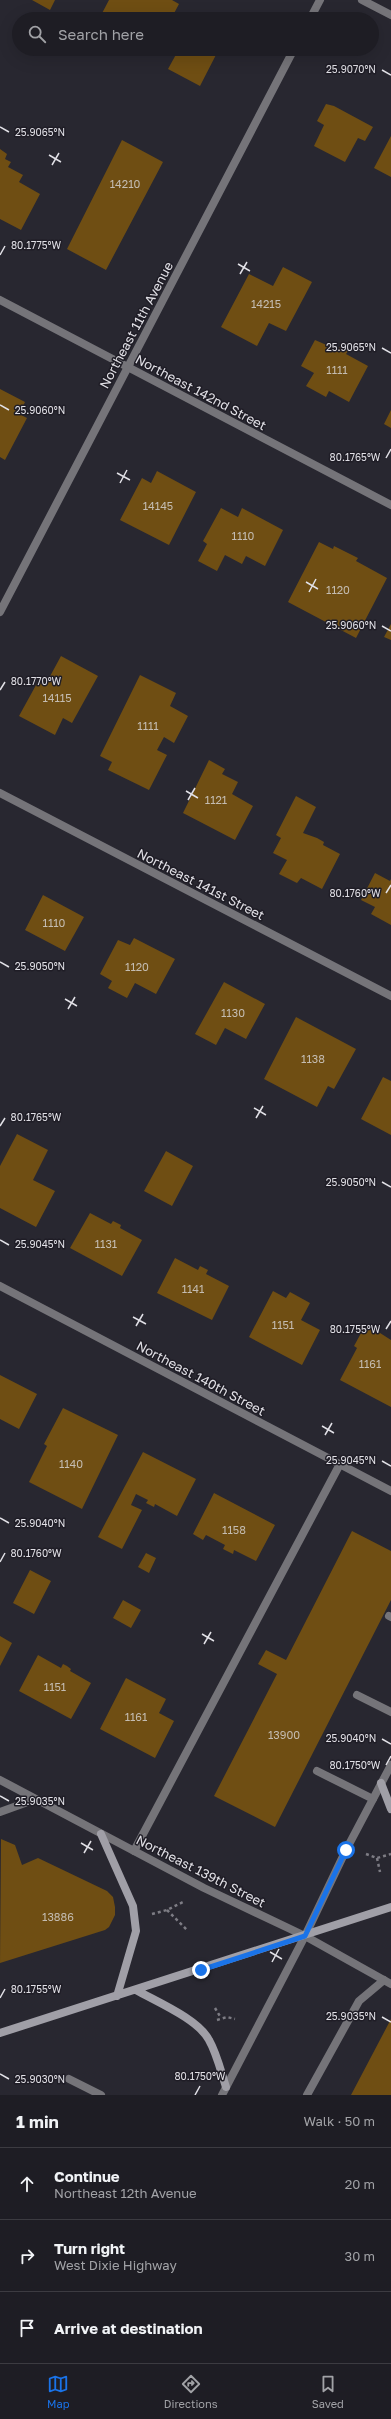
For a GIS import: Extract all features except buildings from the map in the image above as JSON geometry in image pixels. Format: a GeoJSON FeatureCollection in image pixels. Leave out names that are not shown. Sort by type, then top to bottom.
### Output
{"type":"FeatureCollection","features":[{"type":"Feature","properties":{"kind":"main road"},"geometry":{"type":"LineString","coordinates":[[382,1783],[391,1809]]}},
{"type":"Feature","properties":{"kind":"main road"},"geometry":{"type":"LineString","coordinates":[[102,1834],[133,1906],[135,1919],[136,1931],[117,1996]]}},
{"type":"Feature","properties":{"kind":"main road"},"geometry":{"type":"LineString","coordinates":[[0,2033],[305,1936],[391,1907]]}},
{"type":"Feature","properties":{"kind":"main road"},"geometry":{"type":"LineString","coordinates":[[136,1990],[182,2016],[203,2031],[213,2048],[226,2087]]}},
{"type":"Feature","properties":{"kind":"street"},"geometry":{"type":"LineString","coordinates":[[314,12],[320,0]]}},
{"type":"Feature","properties":{"kind":"street"},"geometry":{"type":"LineString","coordinates":[[362,0],[391,15]]}},
{"type":"Feature","properties":{"kind":"street","name":"Northeast 11th Avenue"},"geometry":{"type":"LineString","coordinates":[[0,612],[290,56]]}},
{"type":"Feature","properties":{"kind":"street","name":"Northeast 142nd Street"},"geometry":{"type":"LineString","coordinates":[[0,300],[391,505]]}},
{"type":"Feature","properties":{"kind":"street","name":"Northeast 141st Street"},"geometry":{"type":"LineString","coordinates":[[0,793],[391,996]]}},
{"type":"Feature","properties":{"kind":"street","name":"Northeast 140th Street"},"geometry":{"type":"LineString","coordinates":[[0,1286],[391,1491]]}},
{"type":"Feature","properties":{"kind":"street"},"geometry":{"type":"LineString","coordinates":[[134,1852],[340,1464]]}},
{"type":"Feature","properties":{"kind":"street"},"geometry":{"type":"LineString","coordinates":[[357,1695],[391,1712]]}},
{"type":"Feature","properties":{"kind":"street"},"geometry":{"type":"LineString","coordinates":[[222,2095],[305,1936],[346,1850],[391,1765]]}},
{"type":"Feature","properties":{"kind":"street"},"geometry":{"type":"LineString","coordinates":[[317,1771],[373,1799]]}},
{"type":"Feature","properties":{"kind":"street","name":"Northeast 139th Street"},"geometry":{"type":"LineString","coordinates":[[0,1780],[204,1888],[305,1936],[387,1982]]}},
{"type":"Feature","properties":{"kind":"street"},"geometry":{"type":"LineString","coordinates":[[0,1812],[36,1799]]}},
{"type":"Feature","properties":{"kind":"street"},"geometry":{"type":"LineString","coordinates":[[308,2095],[359,2000],[387,1982]]}},
{"type":"Feature","properties":{"kind":"street"},"geometry":{"type":"LineString","coordinates":[[69,2079],[101,2095]]}},
{"type":"Feature","properties":{"kind":"path"},"geometry":{"type":"LineString","coordinates":[[366,1854],[377,1858],[391,1854]]}},
{"type":"Feature","properties":{"kind":"path"},"geometry":{"type":"LineString","coordinates":[[377,1858],[380,1872]]}},
{"type":"Feature","properties":{"kind":"path"},"geometry":{"type":"LineString","coordinates":[[147,1915],[167,1910],[185,1901]]}},
{"type":"Feature","properties":{"kind":"path"},"geometry":{"type":"LineString","coordinates":[[167,1910],[188,1931]]}},
{"type":"Feature","properties":{"kind":"path"},"geometry":{"type":"LineString","coordinates":[[215,2008],[221,2018]]}},
{"type":"Feature","properties":{"kind":"path"},"geometry":{"type":"LineString","coordinates":[[215,2021],[227,2017],[235,2019]]}},
{"type":"Feature","properties":{"kind":"route"},"geometry":{"type":"LineString","coordinates":[[201,1970],[305,1936],[346,1850]]}}]}
